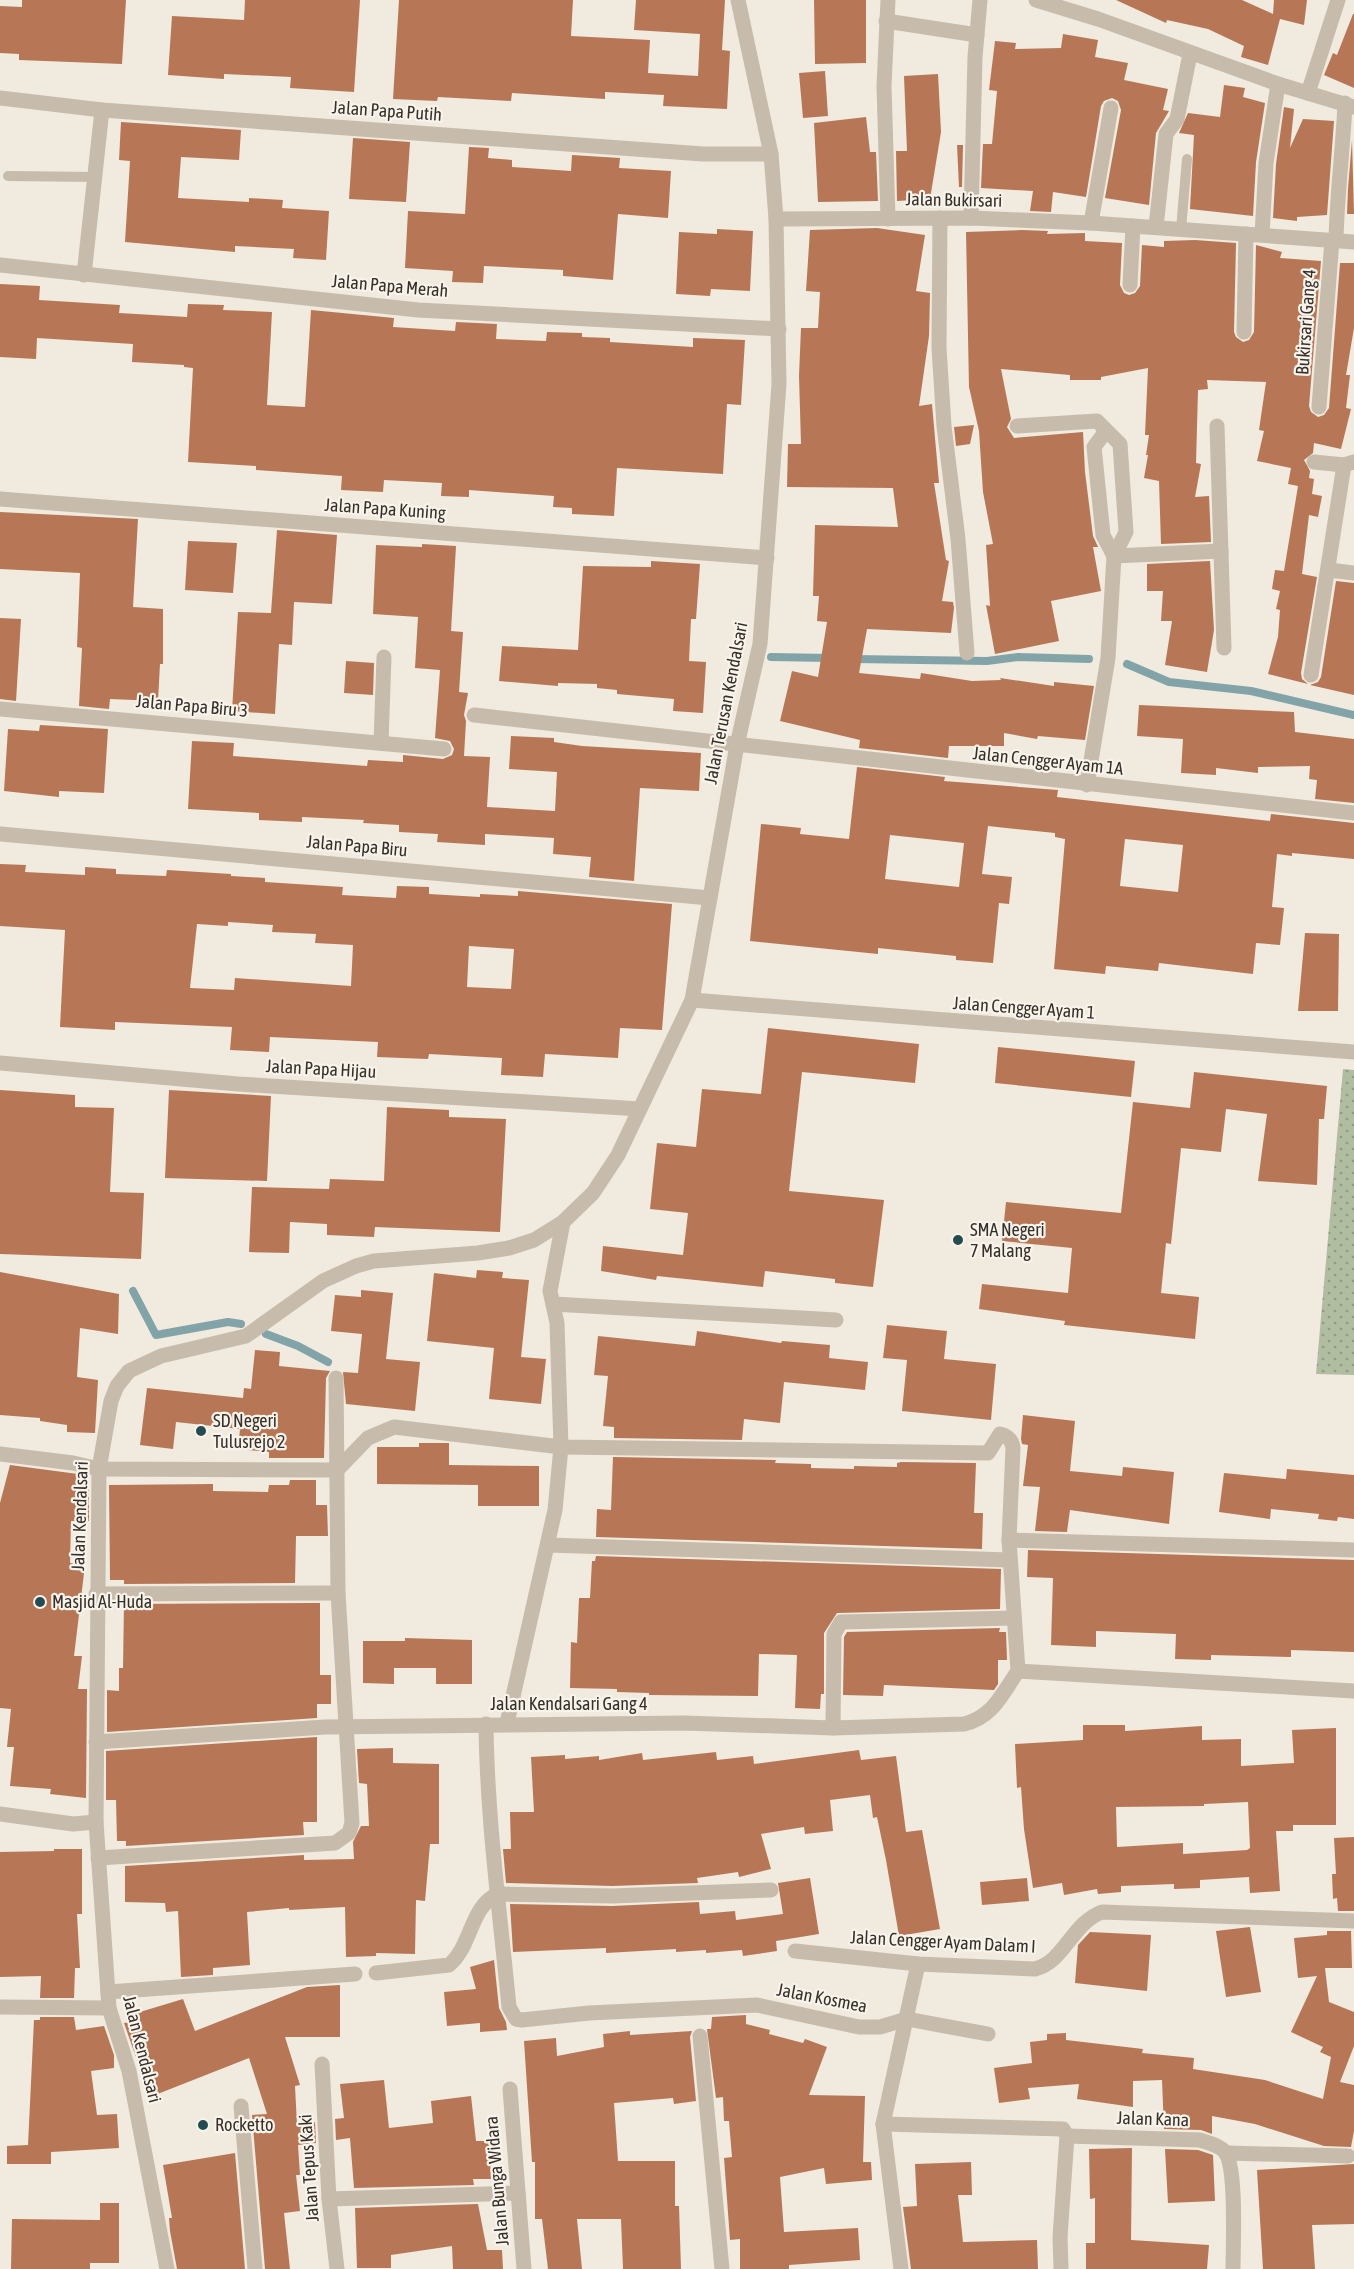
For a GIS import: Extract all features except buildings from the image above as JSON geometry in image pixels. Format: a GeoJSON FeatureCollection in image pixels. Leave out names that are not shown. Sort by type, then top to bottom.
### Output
{"type":"FeatureCollection","features":[{"type":"Feature","properties":{"kind":"street"},"geometry":{"type":"LineString","coordinates":[[738,0],[771,154],[776,219]]}},
{"type":"Feature","properties":{"kind":"street"},"geometry":{"type":"LineString","coordinates":[[888,0],[884,86],[888,219]]}},
{"type":"Feature","properties":{"kind":"street"},"geometry":{"type":"LineString","coordinates":[[971,218],[980,0]]}},
{"type":"Feature","properties":{"kind":"street"},"geometry":{"type":"LineString","coordinates":[[1036,0],[1098,19],[1278,84],[1349,105]]}},
{"type":"Feature","properties":{"kind":"street"},"geometry":{"type":"LineString","coordinates":[[1308,93],[1338,0]]}},
{"type":"Feature","properties":{"kind":"street"},"geometry":{"type":"LineString","coordinates":[[886,21],[977,35]]}},
{"type":"Feature","properties":{"kind":"street"},"geometry":{"type":"LineString","coordinates":[[1156,227],[1166,134],[1177,119],[1190,54]]}},
{"type":"Feature","properties":{"kind":"street"},"geometry":{"type":"LineString","coordinates":[[1262,235],[1266,164],[1278,84]]}},
{"type":"Feature","properties":{"kind":"street","name":"Jalan Papa Putih"},"geometry":{"type":"LineString","coordinates":[[0,98],[102,110],[703,153],[771,154]]}},
{"type":"Feature","properties":{"kind":"street","name":"Bukirsari Gang 4"},"geometry":{"type":"LineString","coordinates":[[1319,407],[1338,172],[1349,105]]}},
{"type":"Feature","properties":{"kind":"street"},"geometry":{"type":"LineString","coordinates":[[1091,223],[1111,108]]}},
{"type":"Feature","properties":{"kind":"street"},"geometry":{"type":"LineString","coordinates":[[84,275],[102,110]]}},
{"type":"Feature","properties":{"kind":"street"},"geometry":{"type":"LineString","coordinates":[[940,218],[939,348],[944,426],[958,539],[967,653]]}},
{"type":"Feature","properties":{"kind":"street","name":"Jalan Bukirsari"},"geometry":{"type":"LineString","coordinates":[[776,219],[971,218],[1156,227],[1354,242]]}},
{"type":"Feature","properties":{"kind":"street","name":"Jalan Terusan Kendalsari"},"geometry":{"type":"LineString","coordinates":[[640,1109],[692,1000],[737,746],[760,644],[779,384],[776,219]]}},
{"type":"Feature","properties":{"kind":"street"},"geometry":{"type":"LineString","coordinates":[[1130,285],[1133,226]]}},
{"type":"Feature","properties":{"kind":"street"},"geometry":{"type":"LineString","coordinates":[[1244,332],[1246,234]]}},
{"type":"Feature","properties":{"kind":"street","name":"Jalan Papa Merah"},"geometry":{"type":"LineString","coordinates":[[0,265],[418,310],[779,329]]}},
{"type":"Feature","properties":{"kind":"street"},"geometry":{"type":"LineString","coordinates":[[1017,426],[1097,420],[1120,444],[1126,532],[1114,556],[1108,658],[1087,785]]}},
{"type":"Feature","properties":{"kind":"street"},"geometry":{"type":"LineString","coordinates":[[1217,426],[1224,648]]}},
{"type":"Feature","properties":{"kind":"street"},"geometry":{"type":"LineString","coordinates":[[1106,431],[1094,447],[1103,535],[1114,556]]}},
{"type":"Feature","properties":{"kind":"street"},"geometry":{"type":"LineString","coordinates":[[1311,675],[1349,464],[1314,462]]}},
{"type":"Feature","properties":{"kind":"street","name":"Jalan Papa Kuning"},"geometry":{"type":"LineString","coordinates":[[0,499],[767,558]]}},
{"type":"Feature","properties":{"kind":"street"},"geometry":{"type":"LineString","coordinates":[[1114,556],[1221,551]]}},
{"type":"Feature","properties":{"kind":"street"},"geometry":{"type":"LineString","coordinates":[[1329,570],[1354,573]]}},
{"type":"Feature","properties":{"kind":"street"},"geometry":{"type":"LineString","coordinates":[[381,742],[384,657]]}},
{"type":"Feature","properties":{"kind":"street","name":"Jalan Papa Biru 3"},"geometry":{"type":"LineString","coordinates":[[0,709],[444,749]]}},
{"type":"Feature","properties":{"kind":"street","name":"Jalan Cengger Ayam 1A"},"geometry":{"type":"LineString","coordinates":[[474,715],[1354,813]]}},
{"type":"Feature","properties":{"kind":"street","name":"Jalan Papa Biru"},"geometry":{"type":"LineString","coordinates":[[0,834],[710,898]]}},
{"type":"Feature","properties":{"kind":"street","name":"Jalan Cengger Ayam 1"},"geometry":{"type":"LineString","coordinates":[[692,1000],[1354,1052]]}},
{"type":"Feature","properties":{"kind":"street","name":"Jalan Papa Hijau"},"geometry":{"type":"LineString","coordinates":[[0,1063],[238,1084],[640,1109]]}},
{"type":"Feature","properties":{"kind":"street","name":"Jalan Kendalsari"},"geometry":{"type":"LineString","coordinates":[[167,2269],[129,2072],[109,2008],[98,1858],[96,1594],[99,1470],[111,1401],[117,1386],[129,1371],[161,1356],[246,1336],[322,1281],[356,1266],[374,1261],[478,1253],[509,1248],[534,1240],[563,1222],[603,1180],[640,1109]]}},
{"type":"Feature","properties":{"kind":"street"},"geometry":{"type":"LineString","coordinates":[[507,1723],[555,1510],[561,1447],[557,1323],[550,1291],[563,1222]]}},
{"type":"Feature","properties":{"kind":"street"},"geometry":{"type":"LineString","coordinates":[[553,1304],[836,1320]]}},
{"type":"Feature","properties":{"kind":"street"},"geometry":{"type":"LineString","coordinates":[[98,1858],[335,1843],[343,1839],[352,1822],[338,1593],[336,1378]]}},
{"type":"Feature","properties":{"kind":"street"},"geometry":{"type":"LineString","coordinates":[[0,1455],[73,1463],[99,1470],[337,1470],[361,1444],[380,1431],[394,1426],[561,1447],[988,1453],[1000,1434],[1005,1435],[1013,1448],[1009,1540],[1018,1671],[1354,1691]]}},
{"type":"Feature","properties":{"kind":"street"},"geometry":{"type":"LineString","coordinates":[[1009,1540],[1354,1550]]}},
{"type":"Feature","properties":{"kind":"street"},"geometry":{"type":"LineString","coordinates":[[548,1545],[1010,1560]]}},
{"type":"Feature","properties":{"kind":"street"},"geometry":{"type":"LineString","coordinates":[[96,1594],[338,1593]]}},
{"type":"Feature","properties":{"kind":"street"},"geometry":{"type":"LineString","coordinates":[[833,1728],[834,1634],[842,1622],[1014,1618]]}},
{"type":"Feature","properties":{"kind":"street","name":"Jalan Kendalsari Gang 4"},"geometry":{"type":"LineString","coordinates":[[96,1742],[347,1726],[684,1723],[833,1728],[964,1724],[979,1721],[992,1711],[1018,1671]]}},
{"type":"Feature","properties":{"kind":"street"},"geometry":{"type":"LineString","coordinates":[[486,1724],[487,1776],[498,1894]]}},
{"type":"Feature","properties":{"kind":"street"},"geometry":{"type":"LineString","coordinates":[[0,1814],[73,1824],[96,1822]]}},
{"type":"Feature","properties":{"kind":"street"},"geometry":{"type":"LineString","coordinates":[[376,1973],[449,1965],[462,1950],[483,1904],[498,1894],[612,1896],[771,1890]]}},
{"type":"Feature","properties":{"kind":"street","name":"Jalan Kosmea"},"geometry":{"type":"LineString","coordinates":[[498,1894],[509,2007],[514,2017],[522,2020],[600,2012],[757,2005],[859,2027],[905,2024]]}},
{"type":"Feature","properties":{"kind":"street","name":"Jalan Cengger Ayam Dalam I"},"geometry":{"type":"LineString","coordinates":[[795,1951],[918,1964],[1025,1969],[1044,1966],[1053,1960],[1082,1923],[1102,1912],[1354,1921]]}},
{"type":"Feature","properties":{"kind":"street"},"geometry":{"type":"LineString","coordinates":[[901,2269],[884,2124],[897,2054],[918,1964]]}},
{"type":"Feature","properties":{"kind":"street"},"geometry":{"type":"LineString","coordinates":[[108,1992],[355,1974]]}},
{"type":"Feature","properties":{"kind":"street"},"geometry":{"type":"LineString","coordinates":[[0,2007],[109,2008]]}},
{"type":"Feature","properties":{"kind":"street"},"geometry":{"type":"LineString","coordinates":[[905,2024],[988,2034]]}},
{"type":"Feature","properties":{"kind":"street"},"geometry":{"type":"LineString","coordinates":[[700,2036],[722,2269]]}},
{"type":"Feature","properties":{"kind":"street","name":"Jalan Tepus Kaki"},"geometry":{"type":"LineString","coordinates":[[322,2064],[329,2199],[337,2269]]}},
{"type":"Feature","properties":{"kind":"street","name":"Jalan Bunga Widara"},"geometry":{"type":"LineString","coordinates":[[510,2089],[524,2269]]}},
{"type":"Feature","properties":{"kind":"street"},"geometry":{"type":"LineString","coordinates":[[241,2106],[255,2269]]}},
{"type":"Feature","properties":{"kind":"street","name":"Jalan Kana"},"geometry":{"type":"LineString","coordinates":[[884,2124],[1061,2128],[1067,2136],[1200,2140],[1219,2146],[1226,2153]]}},
{"type":"Feature","properties":{"kind":"street"},"geometry":{"type":"LineString","coordinates":[[1061,2269],[1060,2238],[1067,2136]]}},
{"type":"Feature","properties":{"kind":"street"},"geometry":{"type":"LineString","coordinates":[[1233,2269],[1232,2188],[1226,2153],[1348,2156]]}},
{"type":"Feature","properties":{"kind":"street"},"geometry":{"type":"LineString","coordinates":[[329,2199],[518,2193]]}},
{"type":"Feature","properties":{"kind":"lane"},"geometry":{"type":"LineString","coordinates":[[1181,229],[1187,159]]}},
{"type":"Feature","properties":{"kind":"lane"},"geometry":{"type":"LineString","coordinates":[[8,176],[94,177]]}},
{"type":"Feature","properties":{"kind":"green space"},"geometry":{"type":"Polygon","coordinates":[[[1343,1069],[1354,1070],[1354,1375],[1316,1374],[1343,1069]]]}},
{"type":"Feature","properties":{"kind":"waterway"},"geometry":{"type":"LineString","coordinates":[[771,657],[830,658]]}},
{"type":"Feature","properties":{"kind":"waterway"},"geometry":{"type":"LineString","coordinates":[[854,659],[987,661],[1018,657],[1089,659]]}},
{"type":"Feature","properties":{"kind":"waterway"},"geometry":{"type":"LineString","coordinates":[[1127,664],[1169,682],[1251,691],[1354,715]]}},
{"type":"Feature","properties":{"kind":"waterway"},"geometry":{"type":"LineString","coordinates":[[133,1291],[156,1335],[228,1322],[241,1324]]}},
{"type":"Feature","properties":{"kind":"waterway"},"geometry":{"type":"LineString","coordinates":[[266,1334],[298,1346],[328,1362]]}},
{"type":"Feature","properties":{"kind":"place","name":"SMA Negeri 7 Malang"},"geometry":{"type":"Point","coordinates":[958,1240]}},
{"type":"Feature","properties":{"kind":"place","name":"SD Negeri Tulusrejo 2"},"geometry":{"type":"Point","coordinates":[201,1431]}},
{"type":"Feature","properties":{"kind":"place","name":"Masjid Al-Huda"},"geometry":{"type":"Point","coordinates":[40,1602]}},
{"type":"Feature","properties":{"kind":"place","name":"Rocketto"},"geometry":{"type":"Point","coordinates":[203,2125]}}]}
